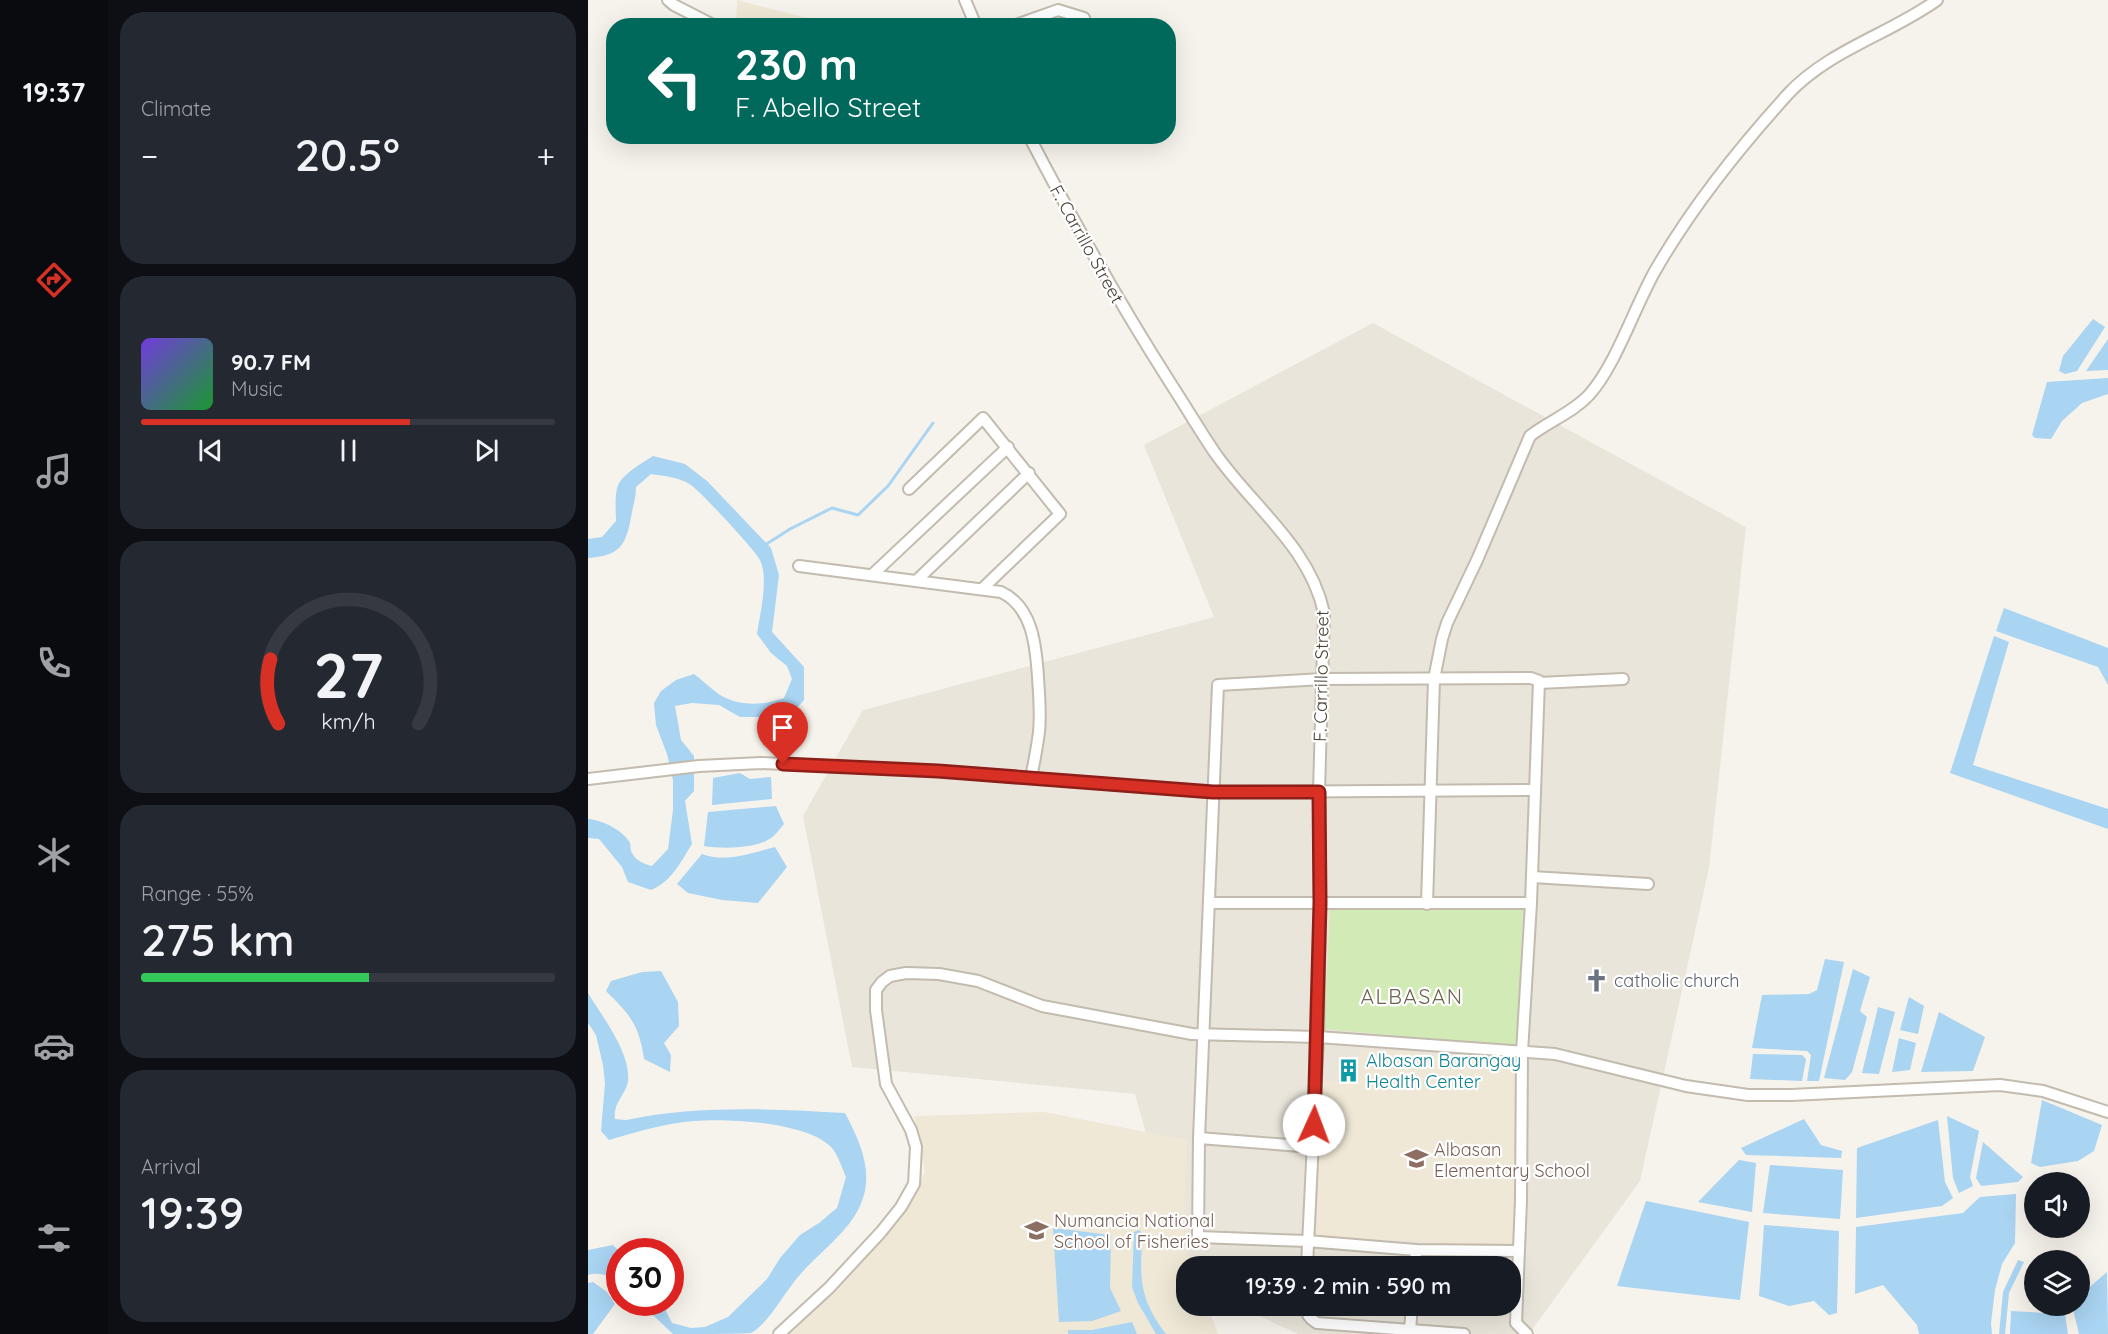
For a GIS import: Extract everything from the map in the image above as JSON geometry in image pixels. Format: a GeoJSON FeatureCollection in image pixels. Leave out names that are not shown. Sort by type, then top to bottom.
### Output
{"type":"FeatureCollection","features":[{"type":"Feature","properties":{"kind":"street"},"geometry":{"type":"LineString","coordinates":[[668,0],[699,18]]}},
{"type":"Feature","properties":{"kind":"street"},"geometry":{"type":"LineString","coordinates":[[965,0],[973,18]]}},
{"type":"Feature","properties":{"kind":"street"},"geometry":{"type":"LineString","coordinates":[[1427,904],[1434,679],[1442,639],[1530,436],[1543,426],[1575,409],[1591,393],[1610,362],[1655,271],[1704,195],[1790,92],[1823,65],[1842,53],[1917,15],[1937,0]]}},
{"type":"Feature","properties":{"kind":"street"},"geometry":{"type":"LineString","coordinates":[[1036,18],[1058,10],[1084,18]]}},
{"type":"Feature","properties":{"kind":"street","name":"F. Carrillo Street"},"geometry":{"type":"LineString","coordinates":[[1033,144],[1124,310],[1216,454],[1305,563],[1319,591],[1324,613],[1319,792],[1318,1037],[1307,1256]]}},
{"type":"Feature","properties":{"kind":"street"},"geometry":{"type":"LineString","coordinates":[[909,489],[983,418],[1060,514],[982,589]]}},
{"type":"Feature","properties":{"kind":"street"},"geometry":{"type":"LineString","coordinates":[[872,575],[1008,447]]}},
{"type":"Feature","properties":{"kind":"street"},"geometry":{"type":"LineString","coordinates":[[917,580],[1029,473]]}},
{"type":"Feature","properties":{"kind":"street"},"geometry":{"type":"LineString","coordinates":[[799,566],[1001,592],[1013,600],[1028,621],[1034,641],[1041,708],[1031,778]]}},
{"type":"Feature","properties":{"kind":"street"},"geometry":{"type":"LineString","coordinates":[[1519,1251],[1416,1250],[1307,1241],[1198,1237],[1199,1138],[1218,685],[1323,679],[1532,678],[1538,680],[1531,903],[1522,1052],[1519,1251],[1516,1323],[1528,1334]]}},
{"type":"Feature","properties":{"kind":"street"},"geometry":{"type":"LineString","coordinates":[[1539,683],[1623,679]]}},
{"type":"Feature","properties":{"kind":"street"},"geometry":{"type":"LineString","coordinates":[[588,779],[623,773],[760,763],[938,771],[1213,792],[1535,790]]}},
{"type":"Feature","properties":{"kind":"street"},"geometry":{"type":"LineString","coordinates":[[1532,877],[1648,884]]}},
{"type":"Feature","properties":{"kind":"street"},"geometry":{"type":"LineString","coordinates":[[1209,903],[1531,903]]}},
{"type":"Feature","properties":{"kind":"street"},"geometry":{"type":"LineString","coordinates":[[778,1334],[829,1288],[880,1232],[901,1207],[914,1184],[916,1147],[911,1130],[886,1084],[881,1054],[876,990],[890,976],[919,972],[978,981],[1042,1006],[1191,1034],[1318,1037],[1555,1054],[1686,1086],[1748,1095],[2000,1085],[2043,1091],[2108,1112]]}},
{"type":"Feature","properties":{"kind":"street"},"geometry":{"type":"LineString","coordinates":[[1199,1138],[1313,1147]]}},
{"type":"Feature","properties":{"kind":"street"},"geometry":{"type":"LineString","coordinates":[[1416,1250],[1416,1256]]}},
{"type":"Feature","properties":{"kind":"street"},"geometry":{"type":"LineString","coordinates":[[1308,1316],[1317,1323],[1464,1334]]}},
{"type":"Feature","properties":{"kind":"street"},"geometry":{"type":"LineString","coordinates":[[1410,1330],[1411,1316]]}},
{"type":"Feature","properties":{"kind":"shaded area"},"geometry":{"type":"Polygon","coordinates":[[[737,0],[807,18],[736,18],[737,0]]]}},
{"type":"Feature","properties":{"kind":"shaded area"},"geometry":{"type":"Polygon","coordinates":[[[1373,323],[1746,527],[1709,868],[1640,1181],[1529,1334],[1298,1334],[1260,1316],[1521,1316],[1521,1256],[1180,1256],[1135,1094],[852,1067],[803,816],[863,710],[1214,617],[1144,445],[1373,323]]]}},
{"type":"Feature","properties":{"kind":"shaded area","name":"Albasan Elementary School"},"geometry":{"type":"Polygon","coordinates":[[[1360,1049],[1517,1061],[1512,1247],[1314,1236],[1320,1081],[1358,1081],[1360,1049]]]}},
{"type":"Feature","properties":{"kind":"shaded area","name":"Numancia National School of Fisheries"},"geometry":{"type":"Polygon","coordinates":[[[1044,1112],[1187,1140],[1183,1242],[1188,1256],[1176,1256],[1176,1316],[1211,1316],[1218,1334],[790,1334],[900,1218],[925,1172],[914,1116],[1044,1112]]]}},
{"type":"Feature","properties":{"kind":"green space"},"geometry":{"type":"Polygon","coordinates":[[[1330,909],[1523,909],[1516,1046],[1324,1029],[1330,909]]]}},
{"type":"Feature","properties":{"kind":"water"},"geometry":{"type":"Polygon","coordinates":[[[2093,319],[2105,327],[2077,371],[2065,374],[2059,371],[2063,356],[2093,319]]]}},
{"type":"Feature","properties":{"kind":"water"},"geometry":{"type":"Polygon","coordinates":[[[2108,339],[2108,370],[2086,371],[2108,339]]]}},
{"type":"Feature","properties":{"kind":"water"},"geometry":{"type":"Polygon","coordinates":[[[2108,378],[2108,394],[2082,403],[2062,421],[2051,439],[2035,438],[2032,435],[2047,382],[2108,378]]]}},
{"type":"Feature","properties":{"kind":"water"},"geometry":{"type":"Polygon","coordinates":[[[653,456],[685,464],[707,481],[771,548],[779,575],[772,632],[804,667],[804,700],[796,709],[780,717],[740,717],[719,705],[692,703],[675,706],[681,740],[694,756],[694,791],[685,801],[692,844],[665,882],[651,890],[628,882],[622,867],[599,839],[588,838],[588,819],[617,830],[627,838],[634,856],[646,864],[652,866],[668,849],[673,810],[673,780],[667,754],[656,725],[654,703],[661,691],[676,680],[694,674],[724,697],[740,703],[758,704],[784,698],[792,679],[787,666],[771,653],[757,634],[764,586],[760,560],[727,521],[686,482],[651,474],[636,487],[627,535],[619,548],[607,555],[588,558],[588,539],[602,537],[616,521],[616,497],[619,483],[630,471],[653,456]]]}},
{"type":"Feature","properties":{"kind":"water"},"geometry":{"type":"Polygon","coordinates":[[[2004,608],[2108,648],[2108,685],[2098,667],[1996,631],[2004,608]]]}},
{"type":"Feature","properties":{"kind":"water"},"geometry":{"type":"Polygon","coordinates":[[[1994,636],[2009,642],[1973,765],[2108,809],[2108,829],[1950,773],[1994,636]]]}},
{"type":"Feature","properties":{"kind":"water"},"geometry":{"type":"Polygon","coordinates":[[[740,773],[750,779],[771,777],[772,799],[712,805],[713,778],[740,773]]]}},
{"type":"Feature","properties":{"kind":"water"},"geometry":{"type":"Polygon","coordinates":[[[776,806],[784,824],[773,837],[765,842],[739,847],[704,846],[708,812],[776,806]]]}},
{"type":"Feature","properties":{"kind":"water"},"geometry":{"type":"Polygon","coordinates":[[[775,847],[787,867],[758,903],[722,900],[688,893],[677,884],[702,854],[720,858],[775,847]]]}},
{"type":"Feature","properties":{"kind":"water"},"geometry":{"type":"Polygon","coordinates":[[[1825,959],[1844,962],[1819,1081],[1807,1081],[1811,1055],[1807,1051],[1752,1048],[1762,995],[1809,994],[1817,990],[1825,959]]]}},
{"type":"Feature","properties":{"kind":"water"},"geometry":{"type":"Polygon","coordinates":[[[1853,969],[1870,977],[1860,1011],[1867,1017],[1852,1072],[1845,1080],[1824,1078],[1853,969]]]}},
{"type":"Feature","properties":{"kind":"water"},"geometry":{"type":"Polygon","coordinates":[[[661,971],[678,1002],[679,1026],[664,1043],[671,1055],[670,1072],[644,1059],[636,1028],[606,991],[611,981],[642,972],[661,971]]]}},
{"type":"Feature","properties":{"kind":"water"},"geometry":{"type":"Polygon","coordinates":[[[588,993],[614,1035],[628,1070],[627,1086],[616,1108],[615,1119],[626,1120],[681,1112],[735,1109],[845,1113],[864,1159],[866,1187],[862,1202],[843,1231],[803,1271],[764,1323],[751,1333],[673,1334],[654,1316],[668,1316],[672,1323],[691,1328],[705,1327],[728,1317],[767,1279],[780,1258],[800,1235],[837,1208],[846,1177],[838,1158],[832,1148],[821,1139],[806,1132],[747,1121],[683,1122],[609,1140],[601,1131],[605,1083],[603,1065],[596,1035],[588,1023],[588,993]]]}},
{"type":"Feature","properties":{"kind":"water"},"geometry":{"type":"Polygon","coordinates":[[[1909,997],[1924,1006],[1918,1034],[1900,1030],[1909,997]]]}},
{"type":"Feature","properties":{"kind":"water"},"geometry":{"type":"Polygon","coordinates":[[[1878,1007],[1895,1012],[1879,1074],[1862,1073],[1878,1007]]]}},
{"type":"Feature","properties":{"kind":"water"},"geometry":{"type":"Polygon","coordinates":[[[1939,1012],[1985,1037],[1973,1071],[1921,1072],[1939,1012]]]}},
{"type":"Feature","properties":{"kind":"water"},"geometry":{"type":"Polygon","coordinates":[[[1899,1038],[1916,1043],[1910,1070],[1892,1072],[1899,1038]]]}},
{"type":"Feature","properties":{"kind":"water"},"geometry":{"type":"Polygon","coordinates":[[[1753,1054],[1802,1055],[1806,1059],[1802,1081],[1750,1079],[1753,1054]]]}},
{"type":"Feature","properties":{"kind":"water"},"geometry":{"type":"Polygon","coordinates":[[[2042,1100],[2102,1125],[2094,1151],[2078,1161],[2040,1167],[2031,1163],[2042,1100]]]}},
{"type":"Feature","properties":{"kind":"water"},"geometry":{"type":"Polygon","coordinates":[[[1947,1116],[1979,1131],[1970,1177],[1973,1186],[1959,1193],[1953,1178],[1947,1116]]]}},
{"type":"Feature","properties":{"kind":"water"},"geometry":{"type":"Polygon","coordinates":[[[1804,1119],[1821,1145],[1842,1151],[1841,1158],[1746,1155],[1741,1148],[1804,1119]]]}},
{"type":"Feature","properties":{"kind":"water"},"geometry":{"type":"Polygon","coordinates":[[[1938,1120],[1945,1182],[1953,1198],[1942,1206],[1856,1218],[1857,1148],[1938,1120]]]}},
{"type":"Feature","properties":{"kind":"water"},"geometry":{"type":"Polygon","coordinates":[[[1983,1142],[2023,1177],[2018,1182],[1981,1186],[1976,1178],[1983,1142]]]}},
{"type":"Feature","properties":{"kind":"water"},"geometry":{"type":"Polygon","coordinates":[[[1739,1160],[1756,1163],[1752,1212],[1698,1202],[1739,1160]]]}},
{"type":"Feature","properties":{"kind":"water"},"geometry":{"type":"Polygon","coordinates":[[[1770,1165],[1843,1170],[1840,1219],[1763,1213],[1770,1165]]]}},
{"type":"Feature","properties":{"kind":"water"},"geometry":{"type":"Polygon","coordinates":[[[2016,1194],[2015,1243],[2002,1264],[1995,1290],[1992,1334],[1919,1334],[1917,1325],[1883,1285],[1855,1294],[1856,1227],[1963,1213],[1980,1197],[2016,1194]]]}},
{"type":"Feature","properties":{"kind":"water"},"geometry":{"type":"Polygon","coordinates":[[[1646,1201],[1749,1222],[1740,1300],[1617,1286],[1646,1201]]]}},
{"type":"Feature","properties":{"kind":"water"},"geometry":{"type":"Polygon","coordinates":[[[1764,1225],[1839,1231],[1837,1313],[1829,1315],[1814,1301],[1789,1306],[1759,1296],[1764,1225]]]}},
{"type":"Feature","properties":{"kind":"water"},"geometry":{"type":"Polygon","coordinates":[[[1053,1228],[1111,1235],[1110,1288],[1121,1311],[1092,1321],[1059,1322],[1053,1228]]]}},
{"type":"Feature","properties":{"kind":"water"},"geometry":{"type":"Polygon","coordinates":[[[1139,1230],[1143,1234],[1141,1275],[1143,1287],[1150,1310],[1166,1334],[1156,1334],[1138,1303],[1132,1287],[1134,1232],[1139,1230]]]}},
{"type":"Feature","properties":{"kind":"water"},"geometry":{"type":"Polygon","coordinates":[[[606,1246],[606,1276],[588,1275],[588,1250],[606,1246]]]}},
{"type":"Feature","properties":{"kind":"water"},"geometry":{"type":"Polygon","coordinates":[[[2018,1260],[2024,1262],[2009,1293],[2005,1334],[1999,1334],[2003,1292],[2018,1260]]]}},
{"type":"Feature","properties":{"kind":"water"},"geometry":{"type":"Polygon","coordinates":[[[2107,1272],[2108,1334],[2079,1334],[2075,1316],[2090,1316],[2090,1287],[2107,1272]]]}},
{"type":"Feature","properties":{"kind":"water"},"geometry":{"type":"Polygon","coordinates":[[[593,1282],[606,1291],[606,1316],[593,1334],[588,1334],[588,1283],[593,1282]]]}},
{"type":"Feature","properties":{"kind":"water"},"geometry":{"type":"Polygon","coordinates":[[[2011,1311],[2024,1312],[2024,1316],[2065,1316],[2068,1334],[2010,1334],[2011,1311]]]}},
{"type":"Feature","properties":{"kind":"water"},"geometry":{"type":"Polygon","coordinates":[[[1132,1322],[1137,1334],[1068,1334],[1068,1330],[1092,1330],[1132,1322]]]}},
{"type":"Feature","properties":{"kind":"waterway"},"geometry":{"type":"LineString","coordinates":[[765,545],[790,529],[832,508],[858,515],[888,486],[933,423]]}},
{"type":"Feature","properties":{"kind":"place","name":"catholic church"},"geometry":{"type":"Point","coordinates":[1596,980]}},
{"type":"Feature","properties":{"kind":"place","name":"Albasan Barangay Health Center"},"geometry":{"type":"Point","coordinates":[1348,1070]}},
{"type":"Feature","properties":{"kind":"place","name":"Albasan Elementary School"},"geometry":{"type":"Point","coordinates":[1416,1159]}},
{"type":"Feature","properties":{"kind":"place","name":"Numancia National School of Fisheries"},"geometry":{"type":"Point","coordinates":[1036,1230]}},
{"type":"Feature","properties":{"kind":"district","name":"ALBASAN"},"geometry":{"type":"Point","coordinates":[1412,996]}},
{"type":"Feature","properties":{"kind":"route"},"geometry":{"type":"LineString","coordinates":[[783,764],[938,771],[1213,792],[1319,792],[1318,1037],[1314,1125]]}}]}
